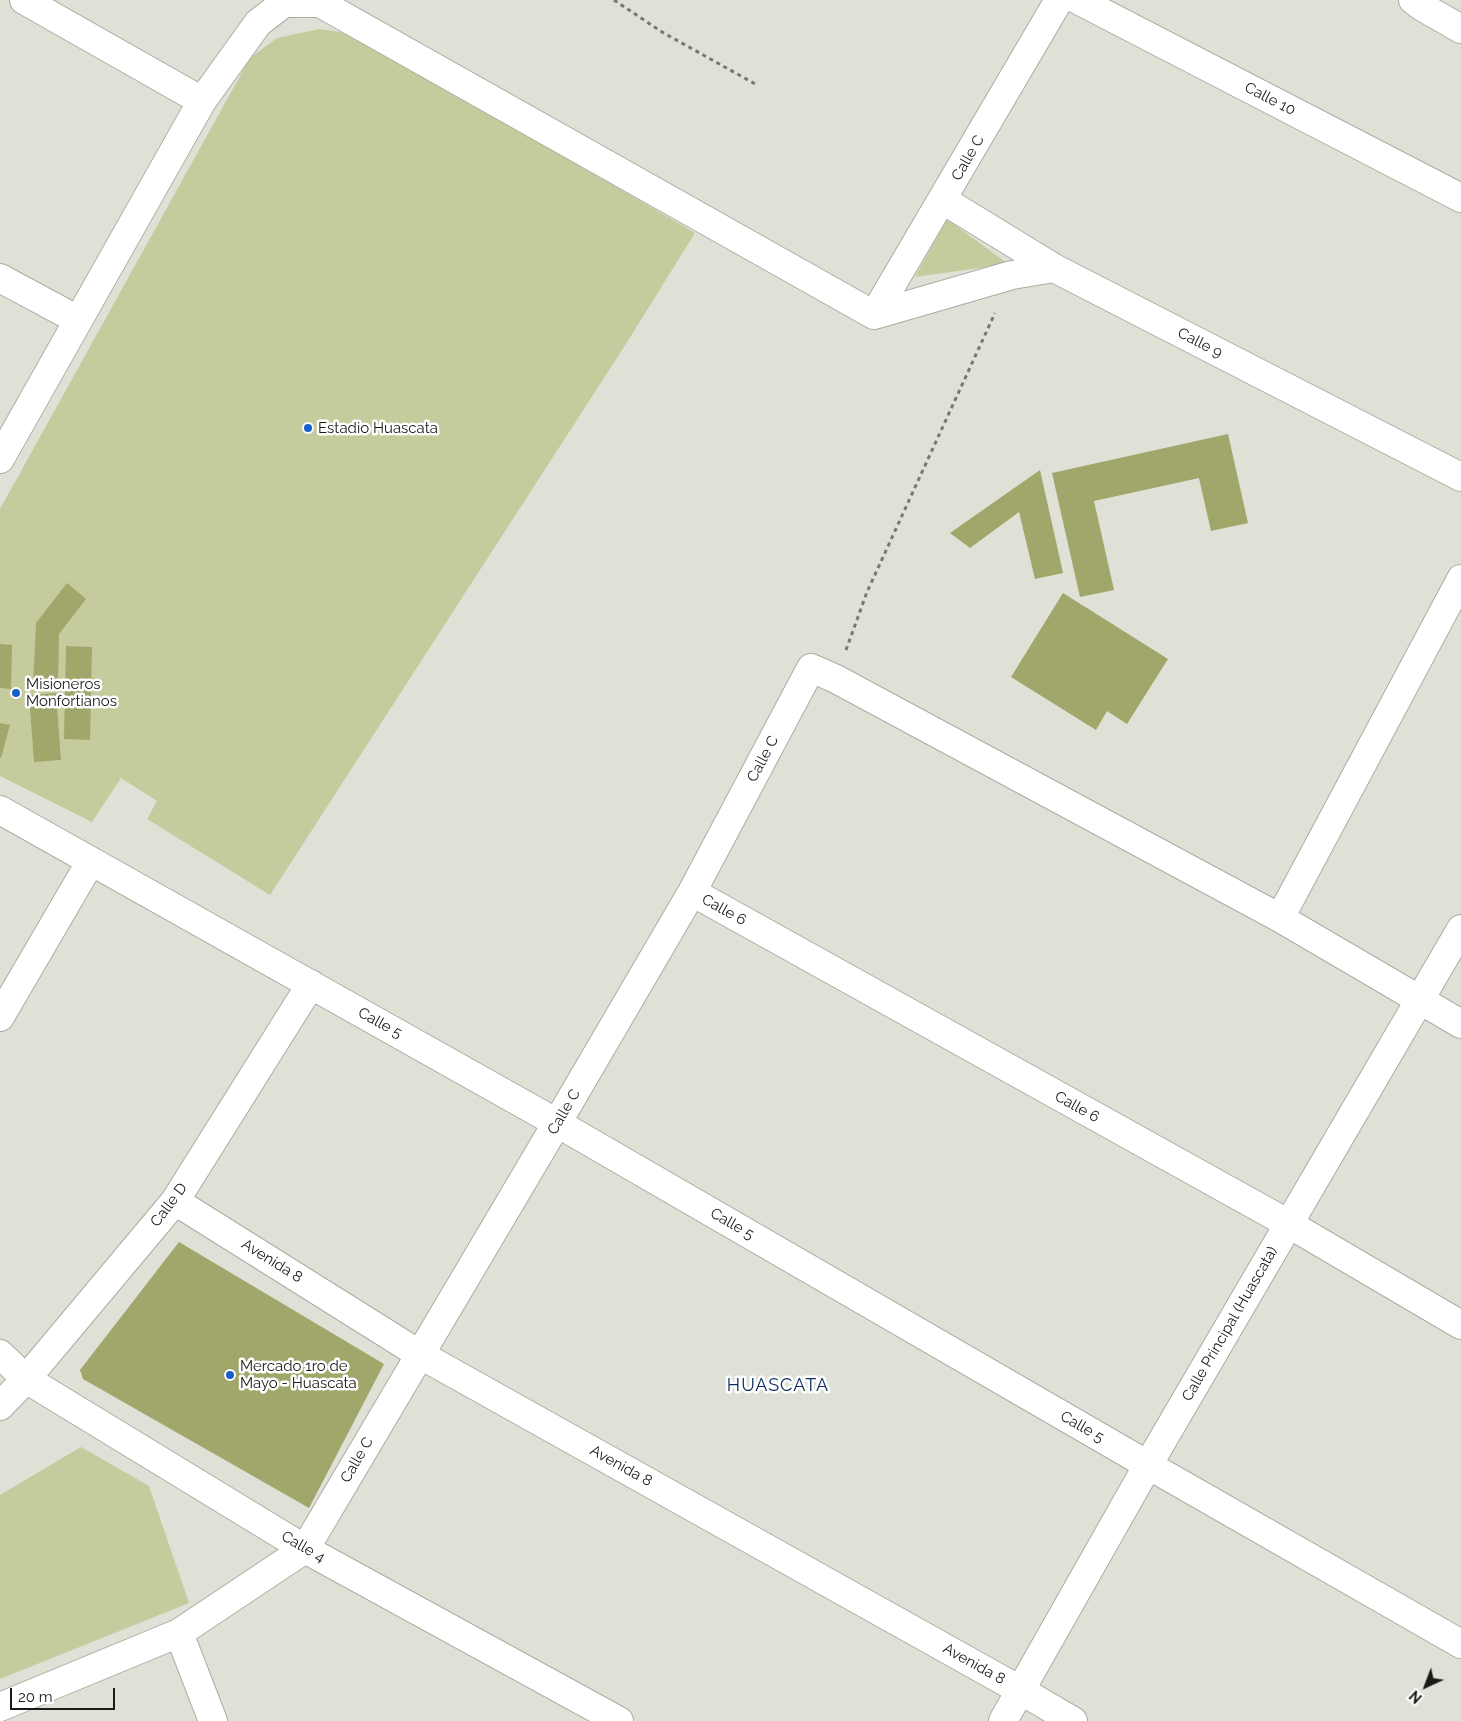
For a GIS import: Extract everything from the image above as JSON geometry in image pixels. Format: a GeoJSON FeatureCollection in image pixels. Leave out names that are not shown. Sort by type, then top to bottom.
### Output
{"type":"FeatureCollection","features":[{"type":"Feature","properties":{"kind":"street"},"geometry":{"type":"LineString","coordinates":[[24,0],[202,101]]}},
{"type":"Feature","properties":{"kind":"street","name":"Calle C"},"geometry":{"type":"LineString","coordinates":[[874,314],[943,200],[1059,0]]}},
{"type":"Feature","properties":{"kind":"street","name":"Calle 10"},"geometry":{"type":"LineString","coordinates":[[1078,0],[1461,198]]}},
{"type":"Feature","properties":{"kind":"street"},"geometry":{"type":"LineString","coordinates":[[1413,0],[1461,29]]}},
{"type":"Feature","properties":{"kind":"street"},"geometry":{"type":"LineString","coordinates":[[0,459],[202,101],[258,23],[284,4],[320,3],[874,314],[1012,275],[1054,268]]}},
{"type":"Feature","properties":{"kind":"street","name":"Calle 9"},"geometry":{"type":"LineString","coordinates":[[943,200],[1054,268],[1461,477]]}},
{"type":"Feature","properties":{"kind":"street"},"geometry":{"type":"LineString","coordinates":[[0,278],[78,320]]}},
{"type":"Feature","properties":{"kind":"street"},"geometry":{"type":"LineString","coordinates":[[1280,918],[1461,579]]}},
{"type":"Feature","properties":{"kind":"street","name":"Calle C"},"geometry":{"type":"LineString","coordinates":[[305,1549],[692,892],[811,668],[836,679]]}},
{"type":"Feature","properties":{"kind":"street"},"geometry":{"type":"LineString","coordinates":[[836,679],[1280,918],[1461,1024]]}},
{"type":"Feature","properties":{"kind":"street","name":"Calle 5"},"geometry":{"type":"LineString","coordinates":[[0,810],[557,1123],[1461,1644]]}},
{"type":"Feature","properties":{"kind":"street"},"geometry":{"type":"LineString","coordinates":[[0,1017],[91,861]]}},
{"type":"Feature","properties":{"kind":"street","name":"Calle 6"},"geometry":{"type":"LineString","coordinates":[[692,892],[1289,1224],[1461,1325]]}},
{"type":"Feature","properties":{"kind":"street","name":"Calle Principal (Huascata)"},"geometry":{"type":"LineString","coordinates":[[1003,1721],[1148,1465],[1461,929]]}},
{"type":"Feature","properties":{"kind":"street","name":"Calle D"},"geometry":{"type":"LineString","coordinates":[[0,1406],[26,1379],[175,1201],[311,984]]}},
{"type":"Feature","properties":{"kind":"street","name":"Avenida 8"},"geometry":{"type":"LineString","coordinates":[[175,1201],[419,1354],[1074,1721]]}},
{"type":"Feature","properties":{"kind":"street","name":"Calle 4"},"geometry":{"type":"LineString","coordinates":[[0,1354],[26,1379],[305,1549],[619,1721]]}},
{"type":"Feature","properties":{"kind":"street"},"geometry":{"type":"LineString","coordinates":[[0,1707],[179,1633],[305,1549]]}},
{"type":"Feature","properties":{"kind":"street"},"geometry":{"type":"LineString","coordinates":[[179,1633],[213,1721]]}},
{"type":"Feature","properties":{"kind":"path"},"geometry":{"type":"LineString","coordinates":[[614,0],[662,32],[757,85]]}},
{"type":"Feature","properties":{"kind":"path"},"geometry":{"type":"LineString","coordinates":[[836,679],[867,592],[1012,275]]}},
{"type":"Feature","properties":{"kind":"green space","name":"Estadio Huascata"},"geometry":{"type":"Polygon","coordinates":[[[319,29],[355,34],[695,233],[624,347],[270,895],[147,819],[157,801],[121,778],[92,822],[0,776],[0,509],[250,58],[277,38],[319,29]]]}},
{"type":"Feature","properties":{"kind":"green space"},"geometry":{"type":"Polygon","coordinates":[[[947,219],[1008,264],[915,277],[947,219]]]}},
{"type":"Feature","properties":{"kind":"green space"},"geometry":{"type":"Polygon","coordinates":[[[81,1447],[149,1486],[189,1603],[0,1679],[0,1495],[81,1447]]]}},
{"type":"Feature","properties":{"kind":"building"},"geometry":{"type":"Polygon","coordinates":[[[1228,434],[1248,523],[1211,531],[1199,478],[1094,501],[1114,590],[1080,597],[1052,473],[1228,434]]]}},
{"type":"Feature","properties":{"kind":"building"},"geometry":{"type":"Polygon","coordinates":[[[1040,470],[1063,573],[1035,579],[1019,512],[970,548],[950,533],[1040,470]]]}},
{"type":"Feature","properties":{"kind":"building"},"geometry":{"type":"Polygon","coordinates":[[[67,583],[86,599],[59,634],[58,685],[33,685],[36,623],[67,583]]]}},
{"type":"Feature","properties":{"kind":"building"},"geometry":{"type":"Polygon","coordinates":[[[1063,593],[1168,659],[1127,724],[1107,711],[1096,730],[1011,677],[1063,593]]]}},
{"type":"Feature","properties":{"kind":"building"},"geometry":{"type":"Polygon","coordinates":[[[0,644],[12,645],[11,689],[0,688],[0,644]]]}},
{"type":"Feature","properties":{"kind":"building"},"geometry":{"type":"Polygon","coordinates":[[[66,646],[92,647],[90,740],[64,739],[66,646]]]}},
{"type":"Feature","properties":{"kind":"building"},"geometry":{"type":"Polygon","coordinates":[[[56,693],[61,760],[34,762],[29,695],[56,693]]]}},
{"type":"Feature","properties":{"kind":"building"},"geometry":{"type":"Polygon","coordinates":[[[0,723],[10,725],[1,758],[0,758],[0,723]]]}},
{"type":"Feature","properties":{"kind":"building","name":"Mercado 1ro de Mayo - Huascata"},"geometry":{"type":"Polygon","coordinates":[[[179,1242],[384,1364],[309,1508],[83,1379],[80,1370],[179,1242]]]}},
{"type":"Feature","properties":{"kind":"place","name":"Estadio Huascata"},"geometry":{"type":"Point","coordinates":[308,428]}},
{"type":"Feature","properties":{"kind":"place","name":"Misioneros Monfortianos"},"geometry":{"type":"Point","coordinates":[16,693]}},
{"type":"Feature","properties":{"kind":"place","name":"Mercado 1ro de Mayo - Huascata"},"geometry":{"type":"Point","coordinates":[230,1375]}},
{"type":"Feature","properties":{"kind":"district","name":"HUASCATA"},"geometry":{"type":"Point","coordinates":[778,1386]}}]}
